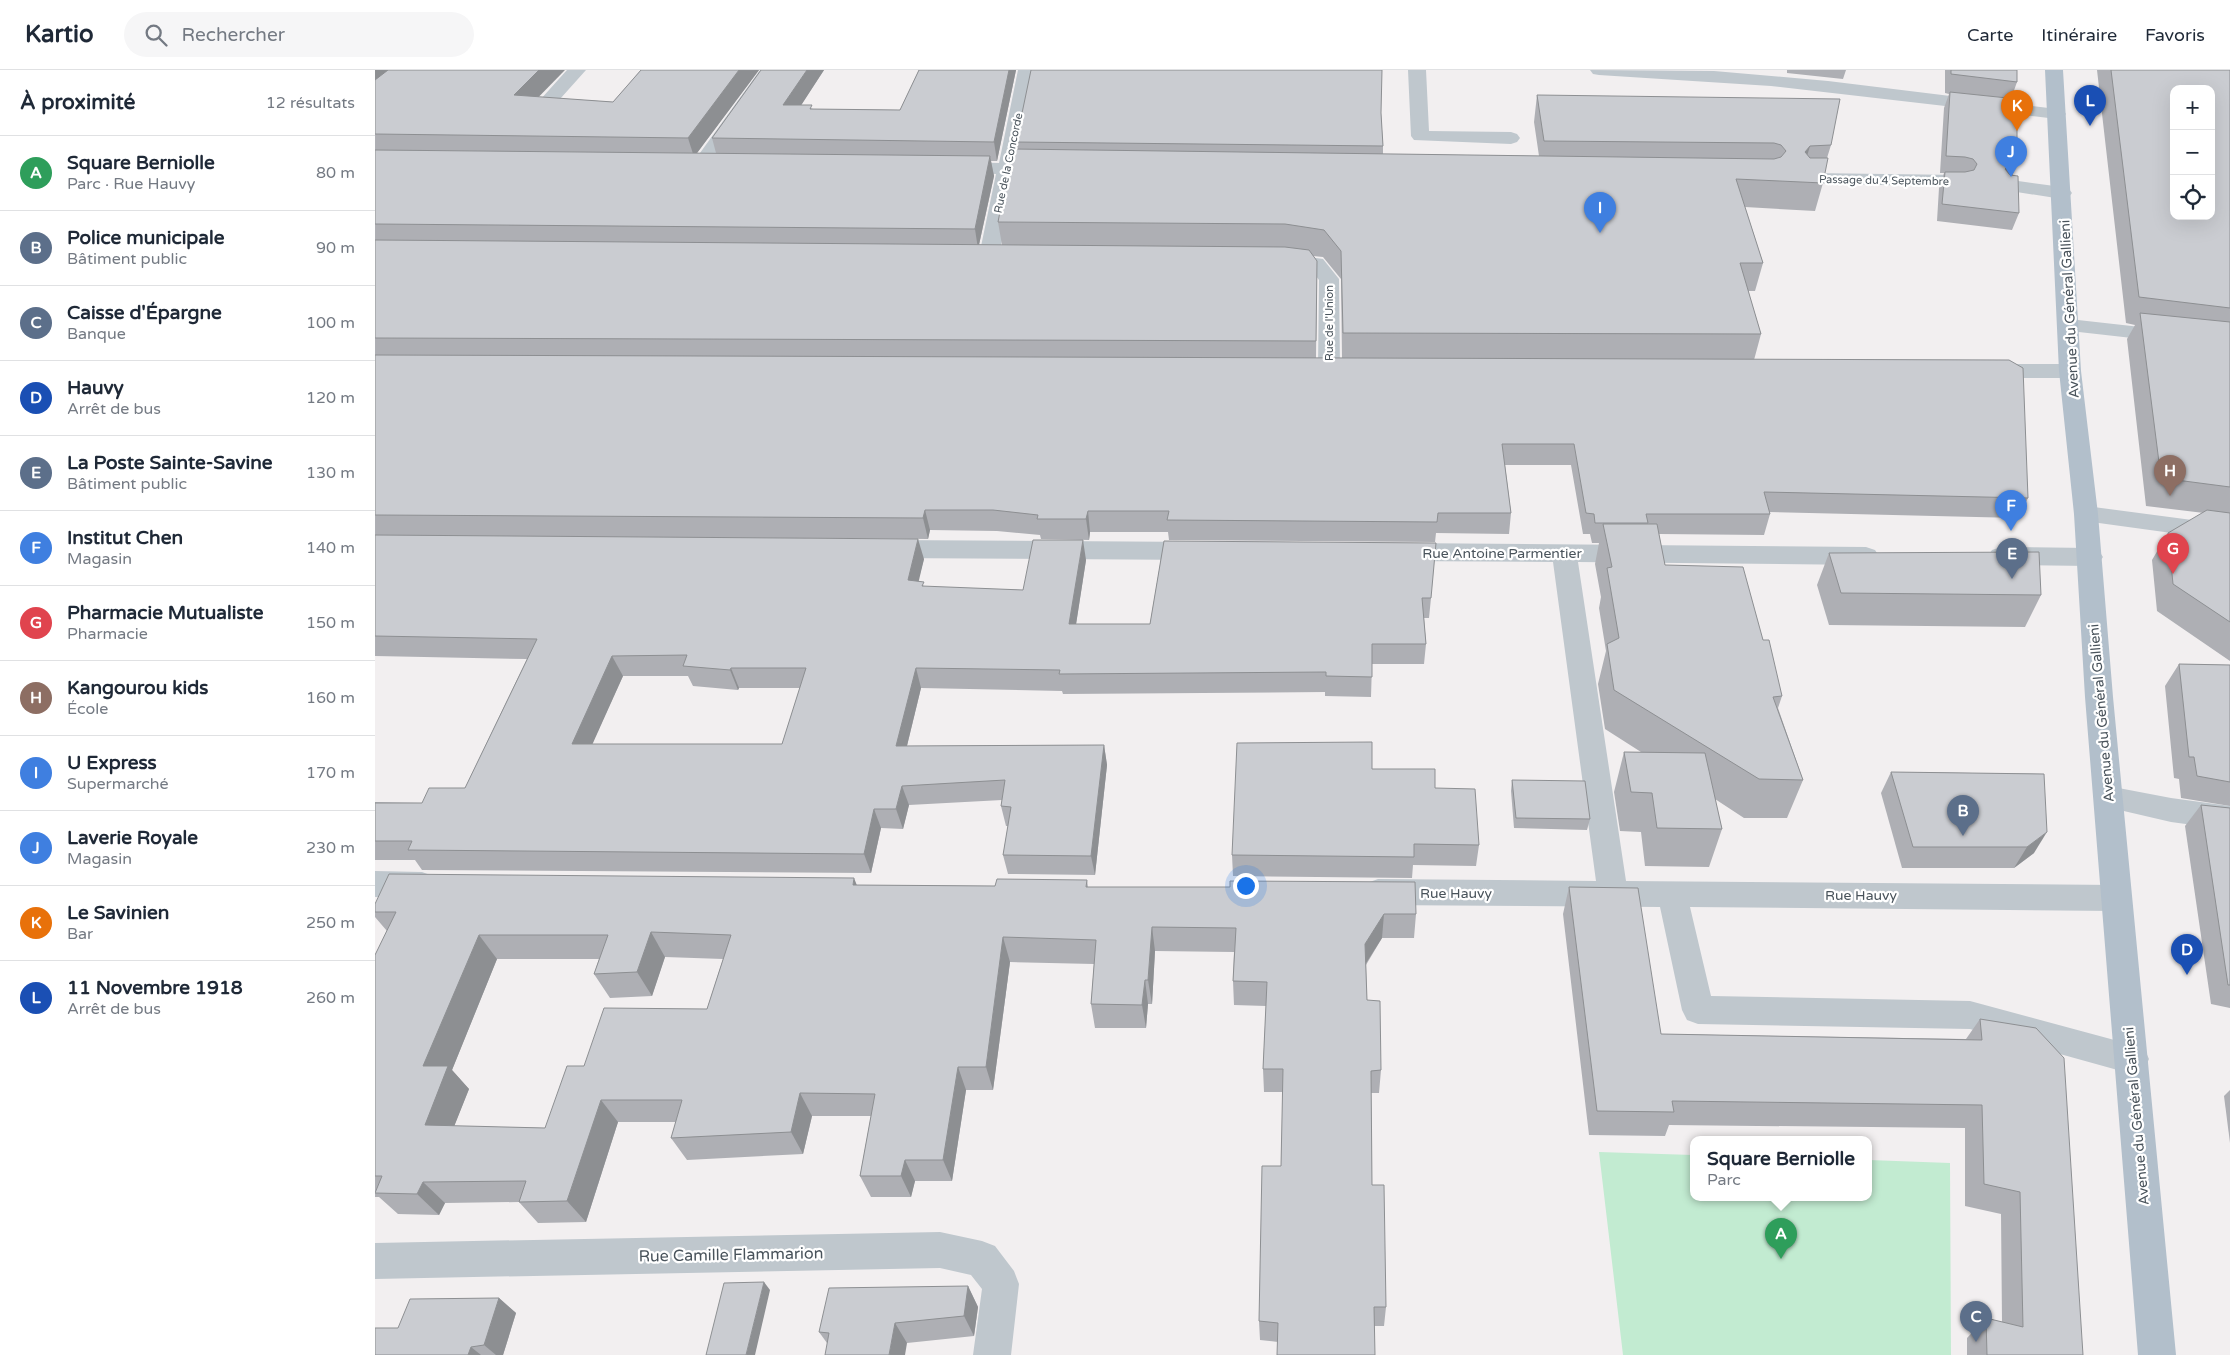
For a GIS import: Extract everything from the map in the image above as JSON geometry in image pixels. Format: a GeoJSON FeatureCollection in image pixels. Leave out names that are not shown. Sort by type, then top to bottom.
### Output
{"type":"FeatureCollection","features":[{"type":"Feature","properties":{"kind":"main road","name":"Avenue du Général Gallieni"},"geometry":{"type":"LineString","coordinates":[[2054,70],[2062,192],[2070,371],[2086,514],[2116,898],[2157,1355]]}},
{"type":"Feature","properties":{"kind":"street"},"geometry":{"type":"LineString","coordinates":[[577,70],[549,100],[557,105],[598,108]]}},
{"type":"Feature","properties":{"kind":"street"},"geometry":{"type":"LineString","coordinates":[[701,164],[769,70]]}},
{"type":"Feature","properties":{"kind":"street","name":"Rue de la Concorde"},"geometry":{"type":"LineString","coordinates":[[989,256],[1027,70]]}},
{"type":"Feature","properties":{"kind":"street"},"geometry":{"type":"LineString","coordinates":[[1417,70],[1420,136],[1511,138]]}},
{"type":"Feature","properties":{"kind":"street"},"geometry":{"type":"LineString","coordinates":[[1599,70],[1653,71],[1780,82],[2057,114]]}},
{"type":"Feature","properties":{"kind":"street"},"geometry":{"type":"LineString","coordinates":[[681,164],[721,165]]}},
{"type":"Feature","properties":{"kind":"street"},"geometry":{"type":"LineString","coordinates":[[937,168],[1065,169]]}},
{"type":"Feature","properties":{"kind":"street","name":"Passage du 4 Septembre"},"geometry":{"type":"LineString","coordinates":[[1810,179],[1959,181]]}},
{"type":"Feature","properties":{"kind":"street"},"geometry":{"type":"LineString","coordinates":[[2011,186],[2062,192]]}},
{"type":"Feature","properties":{"kind":"street","name":"Rue de l'Union"},"geometry":{"type":"LineString","coordinates":[[1266,259],[1316,263],[1329,279],[1329,368]]}},
{"type":"Feature","properties":{"kind":"street"},"geometry":{"type":"LineString","coordinates":[[2069,325],[2230,343]]}},
{"type":"Feature","properties":{"kind":"street"},"geometry":{"type":"LineString","coordinates":[[1964,371],[2070,371]]}},
{"type":"Feature","properties":{"kind":"street"},"geometry":{"type":"LineString","coordinates":[[2086,514],[2230,533]]}},
{"type":"Feature","properties":{"kind":"street"},"geometry":{"type":"LineString","coordinates":[[865,548],[1225,551]]}},
{"type":"Feature","properties":{"kind":"street","name":"Rue Antoine Parmentier"},"geometry":{"type":"LineString","coordinates":[[1375,552],[1890,556]]}},
{"type":"Feature","properties":{"kind":"street"},"geometry":{"type":"LineString","coordinates":[[1564,553],[1613,894]]}},
{"type":"Feature","properties":{"kind":"street"},"geometry":{"type":"LineString","coordinates":[[1979,556],[2089,557]]}},
{"type":"Feature","properties":{"kind":"street"},"geometry":{"type":"LineString","coordinates":[[2108,797],[2171,810],[2230,818]]}},
{"type":"Feature","properties":{"kind":"street"},"geometry":{"type":"LineString","coordinates":[[375,884],[445,885]]}},
{"type":"Feature","properties":{"kind":"street","name":"Rue Hauvy"},"geometry":{"type":"LineString","coordinates":[[1349,892],[2116,898]]}},
{"type":"Feature","properties":{"kind":"street"},"geometry":{"type":"LineString","coordinates":[[1672,894],[1698,1010],[1970,1015],[2131,1059]]}},
{"type":"Feature","properties":{"kind":"street","name":"Rue Camille Flammarion"},"geometry":{"type":"LineString","coordinates":[[375,1261],[940,1250],[982,1259],[1001,1284],[992,1355]]}},
{"type":"Feature","properties":{"kind":"green space"},"geometry":{"type":"Polygon","coordinates":[[[1599,1152],[1690,1155],[1690,1201],[1872,1201],[1872,1160],[1950,1163],[1951,1355],[1623,1355],[1599,1152]]]}},
{"type":"Feature","properties":{"kind":"building"},"geometry":{"type":"Polygon","coordinates":[[[388,70],[539,70],[514,95],[613,102],[641,70],[739,70],[688,138],[375,134],[375,80],[388,70]]]}},
{"type":"Feature","properties":{"kind":"building"},"geometry":{"type":"Polygon","coordinates":[[[761,70],[807,70],[783,105],[812,105],[810,109],[900,110],[919,70],[1009,70],[994,142],[712,138],[761,70]]]}},
{"type":"Feature","properties":{"kind":"building"},"geometry":{"type":"Polygon","coordinates":[[[1031,70],[1382,70],[1381,113],[1383,146],[1016,142],[1031,70]]]}},
{"type":"Feature","properties":{"kind":"building"},"geometry":{"type":"Polygon","coordinates":[[[1951,70],[2017,70],[2017,82],[1951,74],[1951,70]]]}},
{"type":"Feature","properties":{"kind":"building"},"geometry":{"type":"Polygon","coordinates":[[[2111,70],[2230,70],[2230,308],[2139,297],[2111,70]]]}},
{"type":"Feature","properties":{"kind":"building"},"geometry":{"type":"Polygon","coordinates":[[[1950,92],[2017,99],[2017,162],[2010,164],[2005,169],[2010,175],[2018,176],[2019,213],[1942,204],[1945,172],[1974,170],[1977,164],[1973,159],[1946,156],[1950,92]]]}},
{"type":"Feature","properties":{"kind":"building"},"geometry":{"type":"Polygon","coordinates":[[[1537,95],[1840,99],[1831,145],[1810,146],[1805,152],[1810,158],[1828,158],[1823,183],[1736,179],[1763,263],[1740,263],[1761,334],[1343,333],[1341,251],[1324,230],[1285,224],[998,222],[1012,149],[1774,159],[1781,157],[1786,151],[1781,145],[1774,143],[1544,141],[1537,95]]]}},
{"type":"Feature","properties":{"kind":"building"},"geometry":{"type":"Polygon","coordinates":[[[375,150],[990,156],[975,229],[375,224],[375,150]]]}},
{"type":"Feature","properties":{"kind":"building"},"geometry":{"type":"Polygon","coordinates":[[[375,240],[1285,247],[1309,250],[1317,261],[1316,341],[375,338],[375,240]]]}},
{"type":"Feature","properties":{"kind":"building"},"geometry":{"type":"Polygon","coordinates":[[[2140,313],[2230,322],[2230,487],[2161,478],[2140,313]]]}},
{"type":"Feature","properties":{"kind":"building"},"geometry":{"type":"Polygon","coordinates":[[[375,355],[2009,360],[2023,368],[2028,498],[1764,492],[1770,514],[1646,514],[1648,523],[1595,523],[1594,514],[1586,513],[1574,444],[1502,444],[1511,513],[1438,513],[1437,522],[1167,520],[1169,511],[1088,511],[1086,519],[1037,519],[1038,515],[993,510],[925,510],[923,518],[375,515],[375,355]]]}},
{"type":"Feature","properties":{"kind":"building"},"geometry":{"type":"Polygon","coordinates":[[[2207,510],[2230,513],[2230,622],[2173,584],[2168,533],[2207,510]]]}},
{"type":"Feature","properties":{"kind":"building"},"geometry":{"type":"Polygon","coordinates":[[[1603,524],[1657,524],[1665,565],[1743,567],[1763,640],[1769,640],[1782,696],[1773,697],[1803,780],[1759,779],[1614,690],[1607,644],[1619,638],[1607,568],[1612,567],[1603,524]]]}},
{"type":"Feature","properties":{"kind":"building"},"geometry":{"type":"Polygon","coordinates":[[[375,535],[918,539],[908,580],[924,582],[922,586],[1023,590],[1033,540],[1083,540],[1069,624],[1150,624],[1164,541],[1436,543],[1431,598],[1422,598],[1426,644],[1372,644],[1372,677],[1326,676],[1326,672],[1059,674],[1060,670],[916,668],[896,746],[1104,745],[1091,856],[1003,855],[1011,807],[1001,806],[1005,780],[902,786],[896,809],[874,809],[864,854],[408,850],[412,841],[375,841],[375,803],[422,803],[429,788],[465,788],[537,639],[375,636],[375,535]],[[687,655],[612,656],[572,744],[782,744],[806,668],[731,668],[730,670],[683,666],[687,655]]]}},
{"type":"Feature","properties":{"kind":"building"},"geometry":{"type":"Polygon","coordinates":[[[2039,552],[2041,595],[1841,593],[1829,553],[2039,552]]]}},
{"type":"Feature","properties":{"kind":"building"},"geometry":{"type":"Polygon","coordinates":[[[2179,664],[2230,665],[2230,782],[2197,776],[2194,757],[2189,757],[2179,664]]]}},
{"type":"Feature","properties":{"kind":"building"},"geometry":{"type":"Polygon","coordinates":[[[1372,742],[1372,769],[1435,769],[1435,788],[1475,789],[1479,845],[1414,844],[1414,857],[1232,855],[1237,743],[1372,742]]]}},
{"type":"Feature","properties":{"kind":"building"},"geometry":{"type":"Polygon","coordinates":[[[1624,752],[1705,753],[1722,829],[1657,828],[1652,793],[1631,792],[1624,752]]]}},
{"type":"Feature","properties":{"kind":"building"},"geometry":{"type":"Polygon","coordinates":[[[1891,772],[2044,774],[2047,832],[2027,847],[1913,847],[1891,772]]]}},
{"type":"Feature","properties":{"kind":"building"},"geometry":{"type":"Polygon","coordinates":[[[1512,780],[1585,781],[1590,819],[1516,818],[1512,780]]]}},
{"type":"Feature","properties":{"kind":"building"},"geometry":{"type":"Polygon","coordinates":[[[2201,805],[2230,808],[2230,985],[2228,985],[2201,805]]]}},
{"type":"Feature","properties":{"kind":"building"},"geometry":{"type":"Polygon","coordinates":[[[389,874],[854,878],[853,885],[995,886],[997,879],[1087,880],[1086,887],[1230,887],[1230,881],[1415,882],[1416,914],[1384,914],[1365,944],[1367,1000],[1380,1001],[1381,1070],[1371,1071],[1372,1185],[1384,1185],[1386,1307],[1374,1307],[1375,1355],[1277,1355],[1278,1323],[1259,1321],[1262,1166],[1281,1166],[1283,1069],[1263,1069],[1267,982],[1233,981],[1236,928],[1152,927],[1148,980],[1145,980],[1142,1005],[1091,1004],[1096,940],[1003,937],[986,1067],[958,1067],[943,1160],[905,1160],[901,1176],[860,1176],[875,1094],[800,1093],[791,1132],[671,1138],[682,1100],[601,1100],[567,1201],[519,1202],[526,1181],[423,1182],[417,1194],[375,1193],[382,1176],[375,1176],[375,955],[396,912],[375,912],[375,904],[389,874]],[[651,932],[637,972],[594,974],[608,935],[479,935],[423,1066],[448,1066],[425,1125],[545,1128],[567,1066],[584,1066],[604,1008],[707,1009],[731,935],[651,932]]]}},
{"type":"Feature","properties":{"kind":"building"},"geometry":{"type":"Polygon","coordinates":[[[1569,887],[1638,888],[1661,1034],[1982,1040],[1980,1019],[2036,1028],[2064,1058],[2083,1355],[1987,1355],[1986,1318],[2023,1327],[2020,1192],[1984,1184],[1982,1105],[1672,1101],[1674,1112],[1597,1111],[1569,887]]]}},
{"type":"Feature","properties":{"kind":"building"},"geometry":{"type":"Polygon","coordinates":[[[764,1282],[746,1355],[706,1355],[724,1283],[764,1282]]]}},
{"type":"Feature","properties":{"kind":"building"},"geometry":{"type":"Polygon","coordinates":[[[968,1286],[964,1316],[895,1323],[889,1355],[825,1355],[829,1333],[819,1332],[829,1288],[968,1286]]]}},
{"type":"Feature","properties":{"kind":"building"},"geometry":{"type":"Polygon","coordinates":[[[499,1298],[484,1345],[471,1347],[468,1355],[375,1355],[375,1328],[398,1328],[410,1299],[499,1298]]]}},
{"type":"Feature","properties":{"kind":"place","name":"11 Novembre 1918"},"geometry":{"type":"Point","coordinates":[2090,126]}},
{"type":"Feature","properties":{"kind":"place","name":"Le Savinien"},"geometry":{"type":"Point","coordinates":[2017,131]}},
{"type":"Feature","properties":{"kind":"place","name":"Laverie Royale"},"geometry":{"type":"Point","coordinates":[2011,177]}},
{"type":"Feature","properties":{"kind":"place","name":"U Express"},"geometry":{"type":"Point","coordinates":[1600,233]}},
{"type":"Feature","properties":{"kind":"place","name":"Kangourou kids"},"geometry":{"type":"Point","coordinates":[2170,496]}},
{"type":"Feature","properties":{"kind":"place","name":"Institut Chen"},"geometry":{"type":"Point","coordinates":[2011,531]}},
{"type":"Feature","properties":{"kind":"place","name":"Pharmacie Mutualiste"},"geometry":{"type":"Point","coordinates":[2173,574]}},
{"type":"Feature","properties":{"kind":"place","name":"La Poste Sainte-Savine"},"geometry":{"type":"Point","coordinates":[2012,579]}},
{"type":"Feature","properties":{"kind":"place","name":"Police municipale"},"geometry":{"type":"Point","coordinates":[1963,836]}},
{"type":"Feature","properties":{"kind":"place","name":"Hauvy"},"geometry":{"type":"Point","coordinates":[2187,975]}},
{"type":"Feature","properties":{"kind":"place","name":"Square Berniolle"},"geometry":{"type":"Point","coordinates":[1781,1259]}},
{"type":"Feature","properties":{"kind":"place","name":"Caisse d'Épargne"},"geometry":{"type":"Point","coordinates":[1976,1342]}}]}
